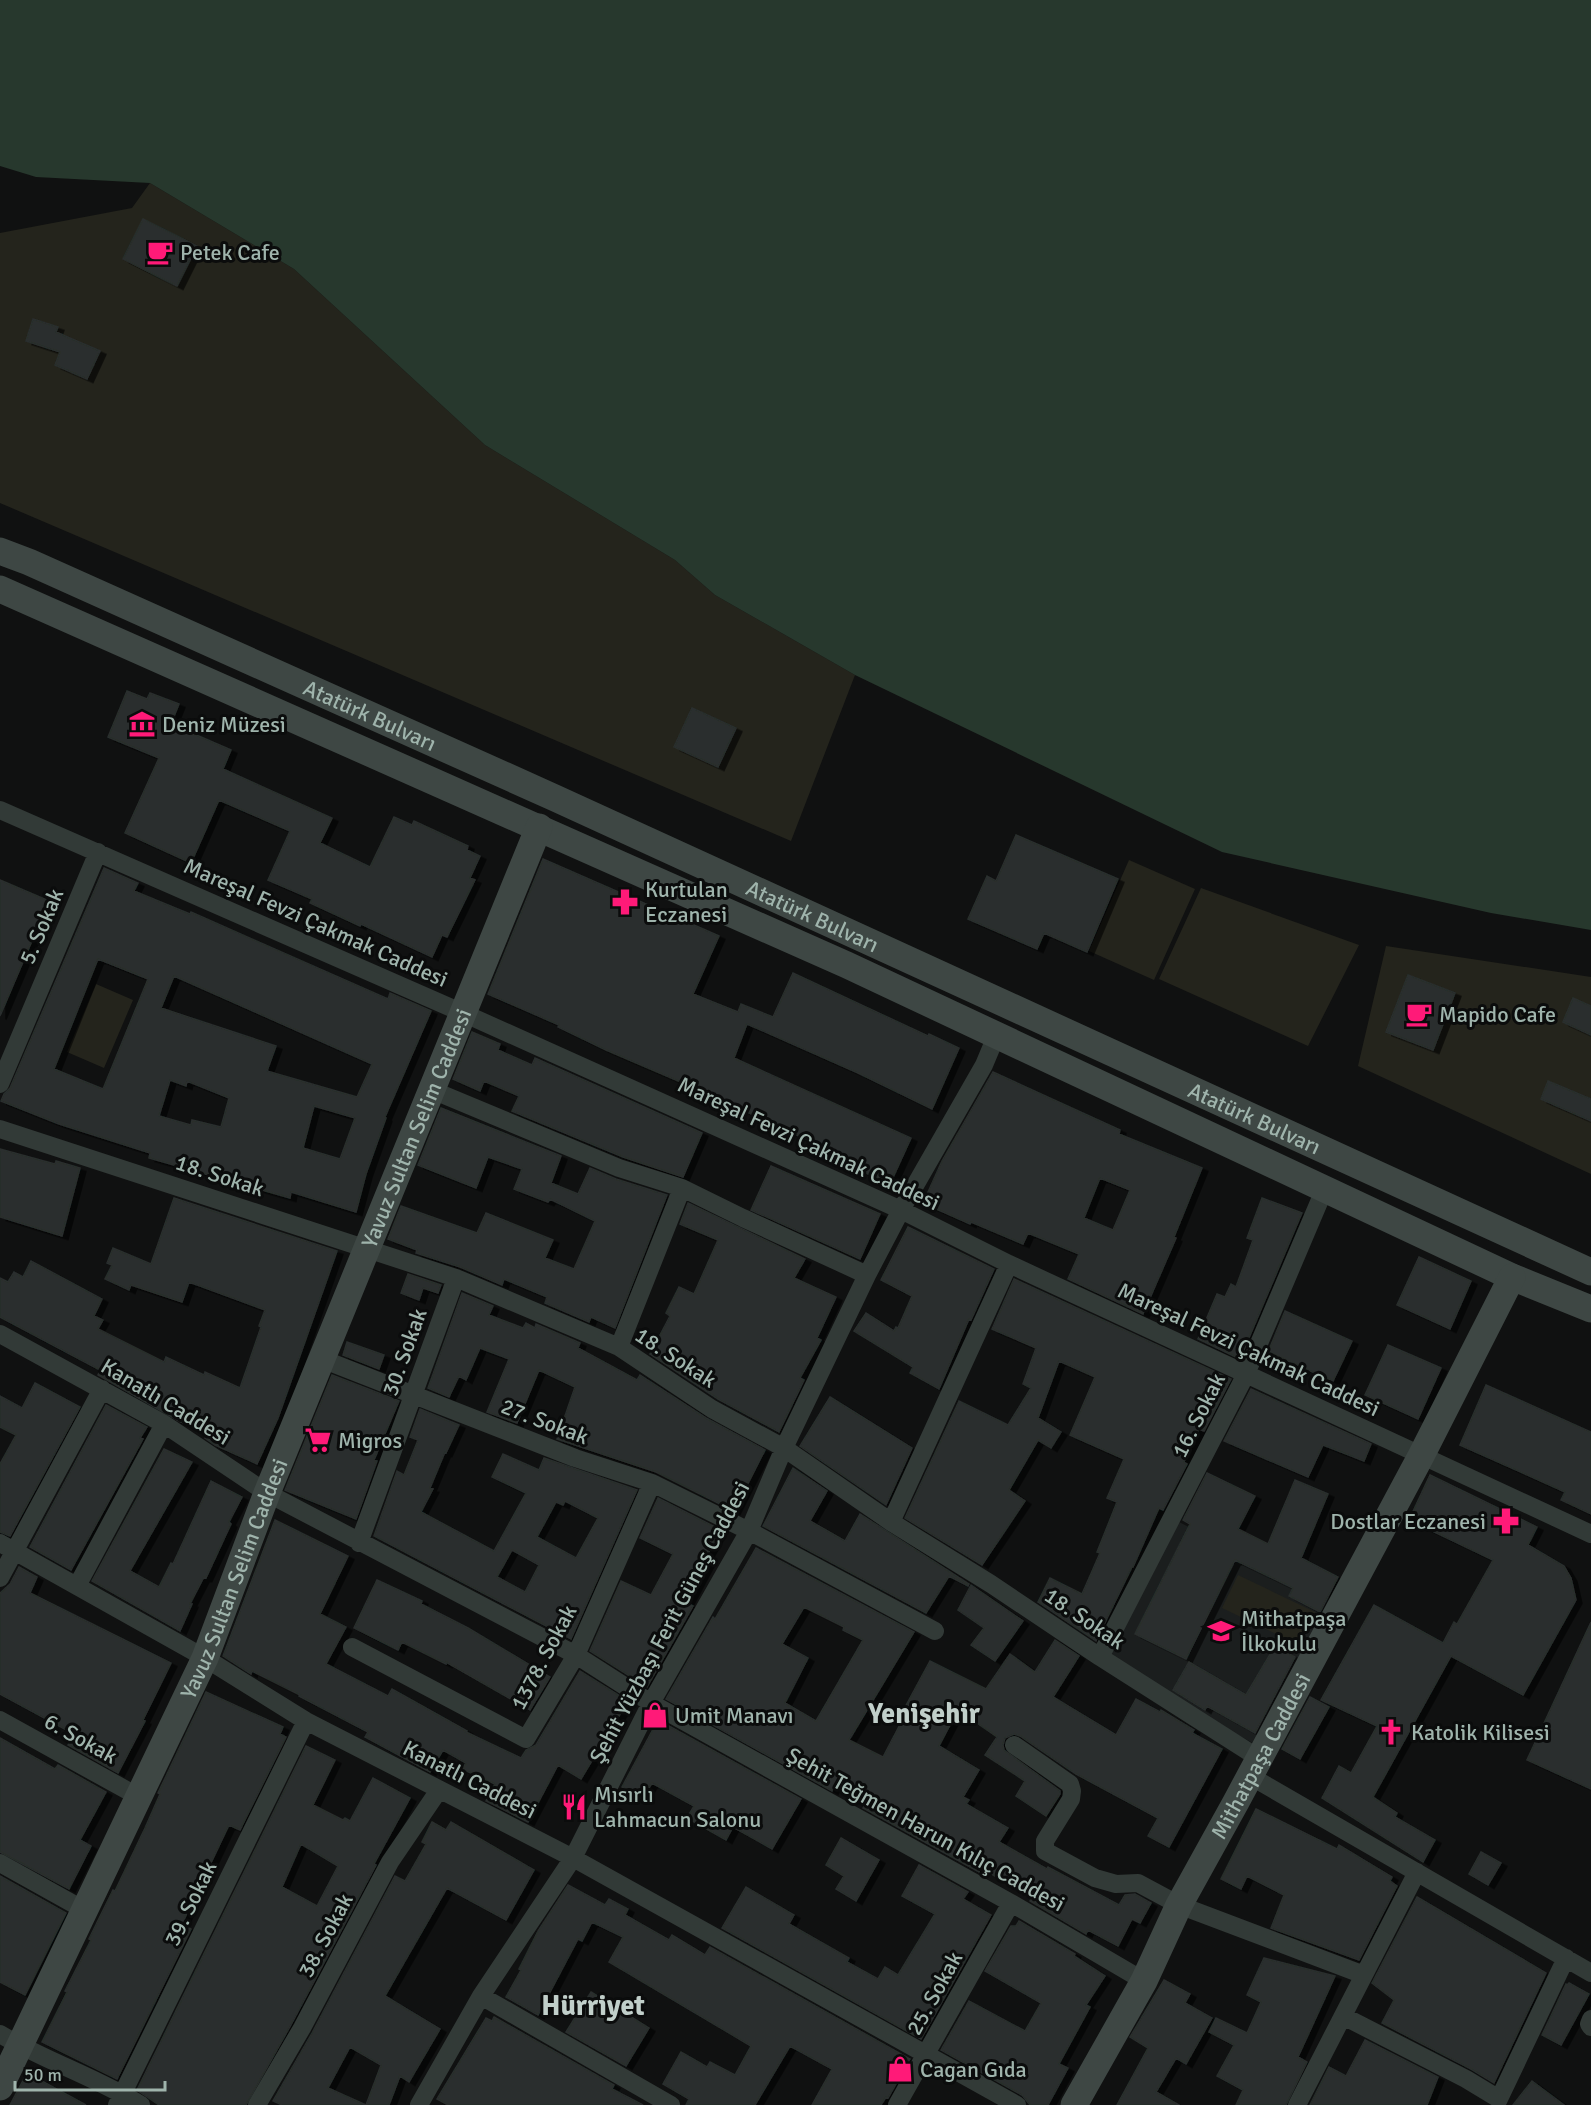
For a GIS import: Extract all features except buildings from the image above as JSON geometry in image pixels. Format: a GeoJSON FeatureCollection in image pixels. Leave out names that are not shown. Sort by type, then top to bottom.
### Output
{"type":"FeatureCollection","features":[{"type":"Feature","properties":{"kind":"street","name":"Atatürk Bulvarı"},"geometry":{"type":"LineString","coordinates":[[0,551],[555,798],[1591,1272]]}},
{"type":"Feature","properties":{"kind":"street","name":"Atatürk Bulvarı"},"geometry":{"type":"LineString","coordinates":[[0,589],[836,960],[1512,1277],[1591,1309]]}},
{"type":"Feature","properties":{"kind":"street","name":"Mareşal Fevzi Çakmak Caddesi"},"geometry":{"type":"LineString","coordinates":[[0,810],[463,1013],[901,1210],[1009,1264],[1591,1534]]}},
{"type":"Feature","properties":{"kind":"street","name":"Yavuz Sultan Selim Caddesi"},"geometry":{"type":"LineString","coordinates":[[0,2087],[11,2040],[86,1911],[205,1658],[267,1493],[539,827]]}},
{"type":"Feature","properties":{"kind":"street","name":"5. Sokak"},"geometry":{"type":"LineString","coordinates":[[0,1084],[98,852]]}},
{"type":"Feature","properties":{"kind":"street","name":"Şehit Yüzbaşı Ferit Güneş Caddesi"},"geometry":{"type":"LineString","coordinates":[[421,2104],[481,1996],[573,1858],[651,1703],[749,1531],[784,1449],[867,1275],[901,1210],[984,1065],[997,1034]]}},
{"type":"Feature","properties":{"kind":"street"},"geometry":{"type":"LineString","coordinates":[[432,1090],[619,1168],[682,1188],[867,1275]]}},
{"type":"Feature","properties":{"kind":"street","name":"18. Sokak"},"geometry":{"type":"LineString","coordinates":[[0,1129],[456,1278],[619,1347],[712,1409],[784,1449],[891,1522],[991,1584],[1100,1657],[1255,1767],[1417,1872],[1588,1970]]}},
{"type":"Feature","properties":{"kind":"street"},"geometry":{"type":"LineString","coordinates":[[619,1347],[682,1188]]}},
{"type":"Feature","properties":{"kind":"street","name":"16. Sokak"},"geometry":{"type":"LineString","coordinates":[[1100,1657],[1246,1374],[1324,1188]]}},
{"type":"Feature","properties":{"kind":"street"},"geometry":{"type":"LineString","coordinates":[[891,1522],[1009,1264]]}},
{"type":"Feature","properties":{"kind":"street","name":"Mithatpaşa Caddesi"},"geometry":{"type":"LineString","coordinates":[[1074,2105],[1144,1981],[1179,1905],[1421,1456],[1512,1277]]}},
{"type":"Feature","properties":{"kind":"street","name":"30. Sokak"},"geometry":{"type":"LineString","coordinates":[[359,1543],[456,1278]]}},
{"type":"Feature","properties":{"kind":"street","name":"Kanatlı Caddesi"},"geometry":{"type":"LineString","coordinates":[[0,1334],[164,1424],[267,1493],[576,1655],[651,1703]]}},
{"type":"Feature","properties":{"kind":"street","name":"27. Sokak"},"geometry":{"type":"LineString","coordinates":[[322,1359],[575,1458],[652,1483],[749,1531],[935,1631]]}},
{"type":"Feature","properties":{"kind":"street"},"geometry":{"type":"LineString","coordinates":[[0,1578],[7,1547],[102,1389]]}},
{"type":"Feature","properties":{"kind":"street"},"geometry":{"type":"LineString","coordinates":[[77,1586],[164,1424]]}},
{"type":"Feature","properties":{"kind":"street","name":"1378. Sokak"},"geometry":{"type":"LineString","coordinates":[[352,1647],[526,1739],[576,1655],[652,1483]]}},
{"type":"Feature","properties":{"kind":"street","name":"Kanatlı Caddesi"},"geometry":{"type":"LineString","coordinates":[[7,1547],[205,1658],[306,1721],[573,1858],[1017,2105]]}},
{"type":"Feature","properties":{"kind":"street","name":"Şehit Teğmen Harun Kılıç Caddesi"},"geometry":{"type":"LineString","coordinates":[[651,1703],[1011,1903],[1144,1981]]}},
{"type":"Feature","properties":{"kind":"street","name":"6. Sokak"},"geometry":{"type":"LineString","coordinates":[[0,1720],[139,1797]]}},
{"type":"Feature","properties":{"kind":"street","name":"39. Sokak"},"geometry":{"type":"LineString","coordinates":[[120,2099],[306,1721]]}},
{"type":"Feature","properties":{"kind":"street"},"geometry":{"type":"LineString","coordinates":[[1014,1745],[1070,1784],[1071,1799],[1045,1842],[1045,1851],[1095,1878],[1116,1884],[1138,1883],[1179,1905],[1364,1975]]}},
{"type":"Feature","properties":{"kind":"street","name":"38. Sokak"},"geometry":{"type":"LineString","coordinates":[[257,2105],[302,2028],[390,1862],[440,1790]]}},
{"type":"Feature","properties":{"kind":"street"},"geometry":{"type":"LineString","coordinates":[[0,1863],[86,1911]]}},
{"type":"Feature","properties":{"kind":"street"},"geometry":{"type":"LineString","coordinates":[[1297,2105],[1417,1872]]}},
{"type":"Feature","properties":{"kind":"street","name":"25. Sokak"},"geometry":{"type":"LineString","coordinates":[[897,2105],[1011,1903]]}},
{"type":"Feature","properties":{"kind":"street"},"geometry":{"type":"LineString","coordinates":[[1343,2016],[1466,2079],[1499,2099],[1566,1958]]}},
{"type":"Feature","properties":{"kind":"street"},"geometry":{"type":"LineString","coordinates":[[481,1996],[671,2105]]}},
{"type":"Feature","properties":{"kind":"street"},"geometry":{"type":"LineString","coordinates":[[1591,2019],[1589,2024],[1591,2027]]}},
{"type":"Feature","properties":{"kind":"street"},"geometry":{"type":"LineString","coordinates":[[11,2040],[120,2099],[141,2105]]}},
{"type":"Feature","properties":{"kind":"shaded area"},"geometry":{"type":"Polygon","coordinates":[[[0,0],[1591,0],[1591,930],[1491,913],[1222,852],[855,675],[715,595],[675,560],[485,445],[294,269],[150,183],[36,177],[0,166],[0,0]]]}},
{"type":"Feature","properties":{"kind":"shaded area"},"geometry":{"type":"Polygon","coordinates":[[[150,183],[294,269],[485,445],[675,560],[715,595],[855,675],[791,841],[0,503],[0,233],[132,208],[150,183]]]}},
{"type":"Feature","properties":{"kind":"shaded area"},"geometry":{"type":"Polygon","coordinates":[[[1129,860],[1195,889],[1154,980],[1089,951],[1129,860]]]}},
{"type":"Feature","properties":{"kind":"shaded area"},"geometry":{"type":"Polygon","coordinates":[[[1201,888],[1359,945],[1308,1046],[1159,979],[1201,888]]]}},
{"type":"Feature","properties":{"kind":"shaded area"},"geometry":{"type":"Polygon","coordinates":[[[1386,946],[1591,977],[1591,1174],[1358,1066],[1386,946]]]}},
{"type":"Feature","properties":{"kind":"shaded area"},"geometry":{"type":"Polygon","coordinates":[[[96,984],[133,1000],[104,1068],[67,1052],[96,984]]]}},
{"type":"Feature","properties":{"kind":"shaded area","name":"Mithatpaşa İlkokulu"},"geometry":{"type":"Polygon","coordinates":[[[1179,1522],[1338,1602],[1260,1747],[1103,1661],[1179,1522]]]}},
{"type":"Feature","properties":{"kind":"shaded area"},"geometry":{"type":"Polygon","coordinates":[[[1238,1575],[1315,1612],[1299,1645],[1222,1608],[1238,1575]]]}},
{"type":"Feature","properties":{"kind":"place","name":"Petek Cafe"},"geometry":{"type":"Point","coordinates":[160,252]}},
{"type":"Feature","properties":{"kind":"place","name":"Deniz Müzesi"},"geometry":{"type":"Point","coordinates":[142,724]}},
{"type":"Feature","properties":{"kind":"place","name":"Kurtulan Eczanesi"},"geometry":{"type":"Point","coordinates":[625,902]}},
{"type":"Feature","properties":{"kind":"place","name":"Mapido Cafe"},"geometry":{"type":"Point","coordinates":[1419,1014]}},
{"type":"Feature","properties":{"kind":"place","name":"Migros"},"geometry":{"type":"Point","coordinates":[318,1440]}},
{"type":"Feature","properties":{"kind":"place","name":"Dostlar Eczanesi"},"geometry":{"type":"Point","coordinates":[1506,1521]}},
{"type":"Feature","properties":{"kind":"place","name":"Mithatpaşa İlkokulu"},"geometry":{"type":"Point","coordinates":[1221,1631]}},
{"type":"Feature","properties":{"kind":"place","name":"Umit Manavı"},"geometry":{"type":"Point","coordinates":[655,1715]}},
{"type":"Feature","properties":{"kind":"place","name":"Katolik Kilisesi"},"geometry":{"type":"Point","coordinates":[1391,1732]}},
{"type":"Feature","properties":{"kind":"place","name":"Mısırlı Lahmacun Salonu"},"geometry":{"type":"Point","coordinates":[574,1807]}},
{"type":"Feature","properties":{"kind":"place","name":"Cagan Gıda"},"geometry":{"type":"Point","coordinates":[900,2069]}},
{"type":"Feature","properties":{"kind":"district","name":"Yenişehir"},"geometry":{"type":"Point","coordinates":[924,1713]}},
{"type":"Feature","properties":{"kind":"district","name":"Hürriyet"},"geometry":{"type":"Point","coordinates":[593,2005]}}]}
